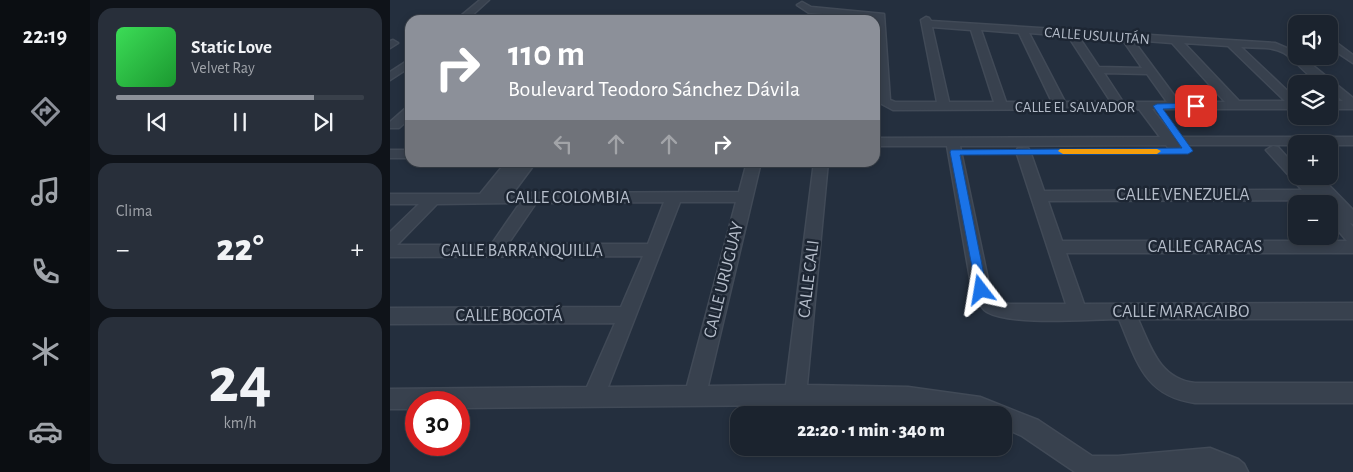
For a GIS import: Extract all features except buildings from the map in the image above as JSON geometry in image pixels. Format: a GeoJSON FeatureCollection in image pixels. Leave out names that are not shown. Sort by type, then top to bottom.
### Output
{"type":"FeatureCollection","features":[{"type":"Feature","properties":{"kind":"street"},"geometry":{"type":"LineString","coordinates":[[467,15],[485,0]]}},
{"type":"Feature","properties":{"kind":"street","name":"CALLE EL SALVADOR"},"geometry":{"type":"LineString","coordinates":[[816,0],[802,5],[810,10],[869,15]]}},
{"type":"Feature","properties":{"kind":"street","name":"CALLE EL SALVADOR"},"geometry":{"type":"LineString","coordinates":[[880,16],[884,102],[893,106],[1150,107],[1288,105]]}},
{"type":"Feature","properties":{"kind":"street"},"geometry":{"type":"LineString","coordinates":[[927,22],[944,107]]}},
{"type":"Feature","properties":{"kind":"street","name":"CALLE USULUTÁN"},"geometry":{"type":"LineString","coordinates":[[927,22],[975,28],[1266,46]]}},
{"type":"Feature","properties":{"kind":"street"},"geometry":{"type":"LineString","coordinates":[[975,28],[1001,106]]}},
{"type":"Feature","properties":{"kind":"street"},"geometry":{"type":"LineString","coordinates":[[1023,31],[1061,107]]}},
{"type":"Feature","properties":{"kind":"street"},"geometry":{"type":"LineString","coordinates":[[1072,34],[1120,107]]}},
{"type":"Feature","properties":{"kind":"street"},"geometry":{"type":"LineString","coordinates":[[1126,38],[1176,106]]}},
{"type":"Feature","properties":{"kind":"street"},"geometry":{"type":"LineString","coordinates":[[1176,40],[1236,106]]}},
{"type":"Feature","properties":{"kind":"street"},"geometry":{"type":"LineString","coordinates":[[1232,44],[1288,97]]}},
{"type":"Feature","properties":{"kind":"street"},"geometry":{"type":"LineString","coordinates":[[1266,46],[1280,47],[1288,51],[1318,75]]}},
{"type":"Feature","properties":{"kind":"street"},"geometry":{"type":"LineString","coordinates":[[1338,49],[1353,60]]}},
{"type":"Feature","properties":{"kind":"street"},"geometry":{"type":"LineString","coordinates":[[390,77],[405,66]]}},
{"type":"Feature","properties":{"kind":"street"},"geometry":{"type":"LineString","coordinates":[[1096,70],[1150,71]]}},
{"type":"Feature","properties":{"kind":"street"},"geometry":{"type":"LineString","coordinates":[[1338,92],[1353,105]]}},
{"type":"Feature","properties":{"kind":"street"},"geometry":{"type":"LineString","coordinates":[[1338,105],[1353,105]]}},
{"type":"Feature","properties":{"kind":"street"},"geometry":{"type":"LineString","coordinates":[[1150,107],[1179,146]]}},
{"type":"Feature","properties":{"kind":"street"},"geometry":{"type":"LineString","coordinates":[[394,125],[405,115]]}},
{"type":"Feature","properties":{"kind":"street"},"geometry":{"type":"LineString","coordinates":[[880,142],[1023,151],[1353,141]]}},
{"type":"Feature","properties":{"kind":"street"},"geometry":{"type":"LineString","coordinates":[[390,144],[405,144]]}},
{"type":"Feature","properties":{"kind":"street"},"geometry":{"type":"LineString","coordinates":[[880,152],[954,147],[1179,146],[1274,150],[1288,153]]}},
{"type":"Feature","properties":{"kind":"street","name":"CALLE MARACAIBO"},"geometry":{"type":"LineString","coordinates":[[954,147],[981,290],[988,302],[994,307],[1009,312],[1078,313],[1353,311]]}},
{"type":"Feature","properties":{"kind":"street"},"geometry":{"type":"LineString","coordinates":[[1274,150],[1288,166]]}},
{"type":"Feature","properties":{"kind":"street"},"geometry":{"type":"LineString","coordinates":[[1023,151],[1078,313]]}},
{"type":"Feature","properties":{"kind":"street"},"geometry":{"type":"LineString","coordinates":[[1338,151],[1353,151]]}},
{"type":"Feature","properties":{"kind":"street"},"geometry":{"type":"LineString","coordinates":[[390,154],[405,154]]}},
{"type":"Feature","properties":{"kind":"street"},"geometry":{"type":"LineString","coordinates":[[485,198],[510,167]]}},
{"type":"Feature","properties":{"kind":"street"},"geometry":{"type":"LineString","coordinates":[[502,198],[525,167]]}},
{"type":"Feature","properties":{"kind":"street","name":"CALLE URUGUAY"},"geometry":{"type":"LineString","coordinates":[[695,396],[753,167]]}},
{"type":"Feature","properties":{"kind":"street","name":"CALLE CALI"},"geometry":{"type":"LineString","coordinates":[[795,395],[820,167]]}},
{"type":"Feature","properties":{"kind":"street"},"geometry":{"type":"LineString","coordinates":[[1306,185],[1317,195]]}},
{"type":"Feature","properties":{"kind":"street","name":"CALLE VENEZUELA"},"geometry":{"type":"LineString","coordinates":[[1038,196],[1288,200]]}},
{"type":"Feature","properties":{"kind":"street"},"geometry":{"type":"LineString","coordinates":[[593,398],[674,197]]}},
{"type":"Feature","properties":{"kind":"street","name":"CALLE COLOMBIA"},"geometry":{"type":"LineString","coordinates":[[390,199],[745,197]]}},
{"type":"Feature","properties":{"kind":"street"},"geometry":{"type":"LineString","coordinates":[[495,251],[532,198]]}},
{"type":"Feature","properties":{"kind":"street"},"geometry":{"type":"LineString","coordinates":[[390,242],[433,199]]}},
{"type":"Feature","properties":{"kind":"street"},"geometry":{"type":"LineString","coordinates":[[1338,210],[1353,219]]}},
{"type":"Feature","properties":{"kind":"street"},"geometry":{"type":"LineString","coordinates":[[1338,219],[1353,237]]}},
{"type":"Feature","properties":{"kind":"street","name":"CALLE CARACAS"},"geometry":{"type":"LineString","coordinates":[[1056,247],[1353,248]]}},
{"type":"Feature","properties":{"kind":"street","name":"CALLE BARRANQUILLA"},"geometry":{"type":"LineString","coordinates":[[390,252],[654,250]]}},
{"type":"Feature","properties":{"kind":"street"},"geometry":{"type":"LineString","coordinates":[[1125,312],[1153,368],[1161,379],[1169,386],[1183,391],[1196,393],[1353,392]]}},
{"type":"Feature","properties":{"kind":"street","name":"CALLE BOGOTÁ"},"geometry":{"type":"LineString","coordinates":[[390,316],[627,315]]}},
{"type":"Feature","properties":{"kind":"street"},"geometry":{"type":"LineString","coordinates":[[390,399],[795,395],[908,397],[973,406]]}},
{"type":"Feature","properties":{"kind":"street"},"geometry":{"type":"LineString","coordinates":[[1012,420],[1030,428],[1090,470],[1119,470],[1210,460],[1230,466],[1236,472]]}},
{"type":"Feature","properties":{"kind":"slow traffic"},"geometry":{"type":"LineString","coordinates":[[1063,151],[1157,151]]}},
{"type":"Feature","properties":{"kind":"route"},"geometry":{"type":"LineString","coordinates":[[981,290],[955,152],[1188,151],[1157,106],[1196,106]]}}]}
